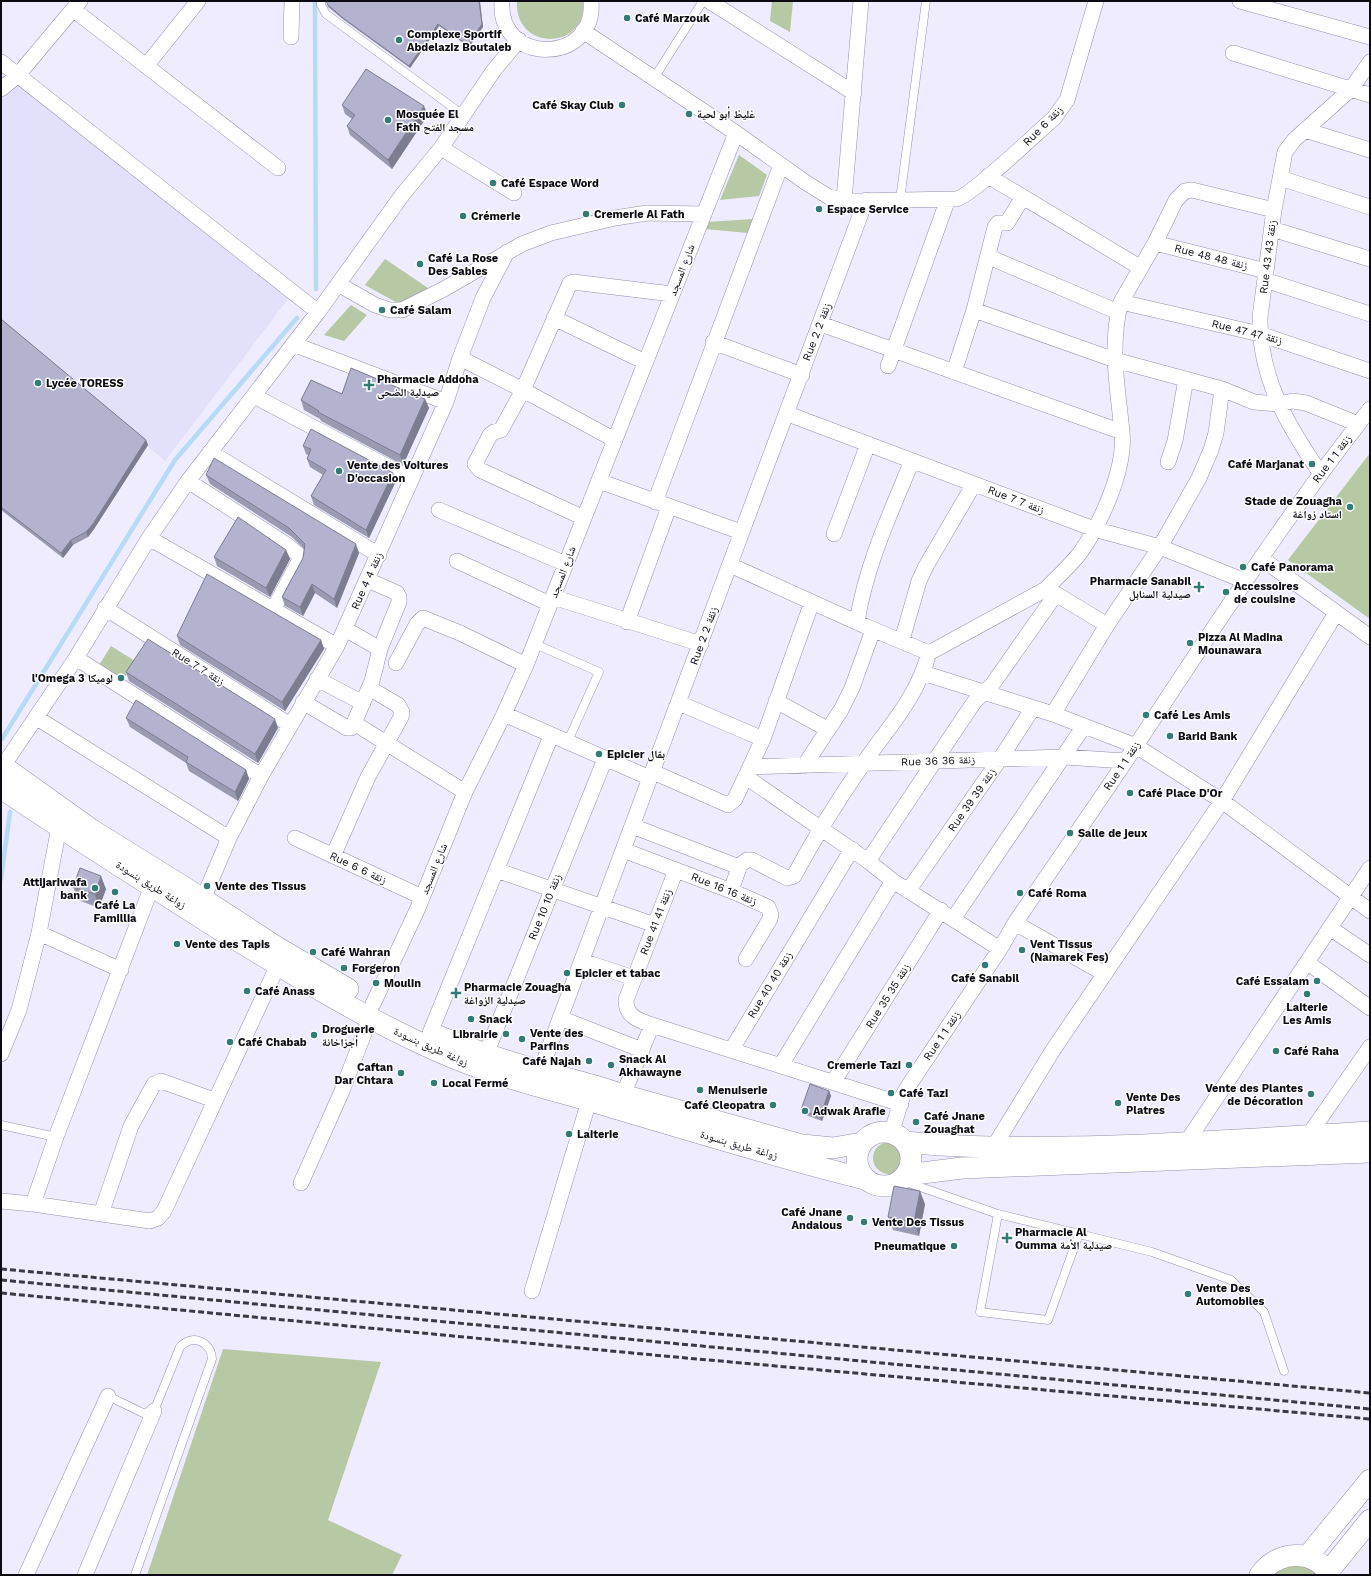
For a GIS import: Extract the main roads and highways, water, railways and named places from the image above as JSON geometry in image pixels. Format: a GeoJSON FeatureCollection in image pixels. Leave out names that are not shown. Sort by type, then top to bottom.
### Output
{"type":"FeatureCollection","features":[{"type":"Feature","properties":{"kind":"main road","name":"زواغة طريق بنسودة"},"geometry":{"type":"LineString","coordinates":[[2,767],[92,830],[203,898],[372,1011],[433,1049],[471,1065],[623,1095],[802,1146],[833,1148],[862,1143]]}},
{"type":"Feature","properties":{"kind":"main road","name":"زواغة طريق بنسودة"},"geometry":{"type":"LineString","coordinates":[[1,788],[59,827],[278,965],[372,1011],[486,1054],[590,1101],[808,1166],[865,1179]]}},
{"type":"Feature","properties":{"kind":"main road"},"geometry":{"type":"LineString","coordinates":[[898,1138],[911,1158],[910,1167],[903,1178],[893,1185],[880,1186],[865,1179],[857,1162],[858,1152],[862,1143],[869,1137],[877,1134],[957,1148],[993,1148],[1186,1143],[1370,1132]]}},
{"type":"Feature","properties":{"kind":"main road"},"geometry":{"type":"LineString","coordinates":[[903,1178],[970,1168],[1370,1152]]}},
{"type":"Feature","properties":{"kind":"main road"},"geometry":{"type":"LineString","coordinates":[[1307,1557],[1370,1480]]}},
{"type":"Feature","properties":{"kind":"main road"},"geometry":{"type":"LineString","coordinates":[[1260,1575],[1269,1564],[1281,1557],[1294,1555],[1307,1557],[1317,1561],[1329,1573],[1370,1520]]}},
{"type":"Feature","properties":{"kind":"waterway"},"geometry":{"type":"LineString","coordinates":[[315,1],[316,289]]}},
{"type":"Feature","properties":{"kind":"waterway"},"geometry":{"type":"LineString","coordinates":[[2,739],[175,460],[297,318]]}},
{"type":"Feature","properties":{"kind":"waterway"},"geometry":{"type":"LineString","coordinates":[[1,879],[10,812]]}},
{"type":"Feature","properties":{"kind":"railway"},"geometry":{"type":"LineString","coordinates":[[1,1269],[1370,1393]]}},
{"type":"Feature","properties":{"kind":"railway"},"geometry":{"type":"LineString","coordinates":[[1,1280],[1370,1409]]}},
{"type":"Feature","properties":{"kind":"railway"},"geometry":{"type":"LineString","coordinates":[[1,1293],[664,1356],[1370,1419]]}},
{"type":"Feature","properties":{"kind":"place","name":"Café Marzouk"},"geometry":{"type":"Point","coordinates":[627,18]}},
{"type":"Feature","properties":{"kind":"place","name":"Complexe Sportif Abdelaziz Boutaleb"},"geometry":{"type":"Point","coordinates":[399,40]}},
{"type":"Feature","properties":{"kind":"place","name":"Café Skay Club"},"geometry":{"type":"Point","coordinates":[622,105]}},
{"type":"Feature","properties":{"kind":"place","name":"غليظ أبو لحية"},"geometry":{"type":"Point","coordinates":[689,114]}},
{"type":"Feature","properties":{"kind":"place","name":"Mosquée El Fath مسجد الفتح"},"geometry":{"type":"Point","coordinates":[388,120]}},
{"type":"Feature","properties":{"kind":"place","name":"Café Espace Word"},"geometry":{"type":"Point","coordinates":[493,183]}},
{"type":"Feature","properties":{"kind":"place","name":"Espace Service"},"geometry":{"type":"Point","coordinates":[819,209]}},
{"type":"Feature","properties":{"kind":"place","name":"Cremerie Al Fath"},"geometry":{"type":"Point","coordinates":[586,214]}},
{"type":"Feature","properties":{"kind":"place","name":"Crémerie"},"geometry":{"type":"Point","coordinates":[463,216]}},
{"type":"Feature","properties":{"kind":"place","name":"Café La Rose Des Sables"},"geometry":{"type":"Point","coordinates":[420,264]}},
{"type":"Feature","properties":{"kind":"place","name":"Café Salam"},"geometry":{"type":"Point","coordinates":[382,310]}},
{"type":"Feature","properties":{"kind":"place","name":"Lycée TORESS"},"geometry":{"type":"Point","coordinates":[38,383]}},
{"type":"Feature","properties":{"kind":"place","name":"Pharmacie Addoha صيدلية الضحى"},"geometry":{"type":"Point","coordinates":[369,385]}},
{"type":"Feature","properties":{"kind":"place","name":"Café Marjanat"},"geometry":{"type":"Point","coordinates":[1312,464]}},
{"type":"Feature","properties":{"kind":"place","name":"Vente des Voitures D'occasion"},"geometry":{"type":"Point","coordinates":[339,471]}},
{"type":"Feature","properties":{"kind":"place","name":"Stade de Zouagha استاد زواغة"},"geometry":{"type":"Point","coordinates":[1350,507]}},
{"type":"Feature","properties":{"kind":"place","name":"Café Panorama"},"geometry":{"type":"Point","coordinates":[1243,567]}},
{"type":"Feature","properties":{"kind":"place","name":"Pharmacie Sanabil صيدلية السنابل"},"geometry":{"type":"Point","coordinates":[1199,587]}},
{"type":"Feature","properties":{"kind":"place","name":"Accessoires de couisine"},"geometry":{"type":"Point","coordinates":[1226,592]}},
{"type":"Feature","properties":{"kind":"place","name":"Pizza Al Madina Mounawara"},"geometry":{"type":"Point","coordinates":[1190,643]}},
{"type":"Feature","properties":{"kind":"place","name":"l'Omega 3 لوميكا"},"geometry":{"type":"Point","coordinates":[121,678]}},
{"type":"Feature","properties":{"kind":"place","name":"Café Les Amis"},"geometry":{"type":"Point","coordinates":[1146,715]}},
{"type":"Feature","properties":{"kind":"place","name":"Barid Bank"},"geometry":{"type":"Point","coordinates":[1170,736]}},
{"type":"Feature","properties":{"kind":"place","name":"Epicier بقال"},"geometry":{"type":"Point","coordinates":[599,754]}},
{"type":"Feature","properties":{"kind":"place","name":"Café Place D'Or"},"geometry":{"type":"Point","coordinates":[1130,793]}},
{"type":"Feature","properties":{"kind":"place","name":"Salle de jeux"},"geometry":{"type":"Point","coordinates":[1070,833]}},
{"type":"Feature","properties":{"kind":"place","name":"Vente des Tissus"},"geometry":{"type":"Point","coordinates":[207,886]}},
{"type":"Feature","properties":{"kind":"place","name":"Attijariwafa bank"},"geometry":{"type":"Point","coordinates":[95,888]}},
{"type":"Feature","properties":{"kind":"place","name":"Café La Famillia"},"geometry":{"type":"Point","coordinates":[115,892]}},
{"type":"Feature","properties":{"kind":"place","name":"Café Roma"},"geometry":{"type":"Point","coordinates":[1020,893]}},
{"type":"Feature","properties":{"kind":"place","name":"Vente des Tapis"},"geometry":{"type":"Point","coordinates":[177,944]}},
{"type":"Feature","properties":{"kind":"place","name":"Vent Tissus (Namarek Fes)"},"geometry":{"type":"Point","coordinates":[1022,950]}},
{"type":"Feature","properties":{"kind":"place","name":"Café Wahran"},"geometry":{"type":"Point","coordinates":[313,952]}},
{"type":"Feature","properties":{"kind":"place","name":"Café Sanabil"},"geometry":{"type":"Point","coordinates":[985,965]}},
{"type":"Feature","properties":{"kind":"place","name":"Forgeron"},"geometry":{"type":"Point","coordinates":[344,968]}},
{"type":"Feature","properties":{"kind":"place","name":"Epicier et tabac"},"geometry":{"type":"Point","coordinates":[567,973]}},
{"type":"Feature","properties":{"kind":"place","name":"Café Essalam"},"geometry":{"type":"Point","coordinates":[1317,981]}},
{"type":"Feature","properties":{"kind":"place","name":"Moulin"},"geometry":{"type":"Point","coordinates":[376,983]}},
{"type":"Feature","properties":{"kind":"place","name":"Café Anass"},"geometry":{"type":"Point","coordinates":[247,991]}},
{"type":"Feature","properties":{"kind":"place","name":"Pharmacie Zouagha صيدلية الزواغة"},"geometry":{"type":"Point","coordinates":[456,993]}},
{"type":"Feature","properties":{"kind":"place","name":"Laiterie Les Amis"},"geometry":{"type":"Point","coordinates":[1307,994]}},
{"type":"Feature","properties":{"kind":"place","name":"Snack"},"geometry":{"type":"Point","coordinates":[471,1019]}},
{"type":"Feature","properties":{"kind":"place","name":"Librairie"},"geometry":{"type":"Point","coordinates":[506,1034]}},
{"type":"Feature","properties":{"kind":"place","name":"Droguerie أجزاخانة"},"geometry":{"type":"Point","coordinates":[314,1035]}},
{"type":"Feature","properties":{"kind":"place","name":"Vente des Parfins"},"geometry":{"type":"Point","coordinates":[522,1039]}},
{"type":"Feature","properties":{"kind":"place","name":"Café Chabab"},"geometry":{"type":"Point","coordinates":[230,1042]}},
{"type":"Feature","properties":{"kind":"place","name":"Café Raha"},"geometry":{"type":"Point","coordinates":[1276,1051]}},
{"type":"Feature","properties":{"kind":"place","name":"Café Najah"},"geometry":{"type":"Point","coordinates":[589,1061]}},
{"type":"Feature","properties":{"kind":"place","name":"Snack Al Akhawayne"},"geometry":{"type":"Point","coordinates":[611,1065]}},
{"type":"Feature","properties":{"kind":"place","name":"Cremerie Tazi"},"geometry":{"type":"Point","coordinates":[909,1065]}},
{"type":"Feature","properties":{"kind":"place","name":"Caftan Dar Chtara"},"geometry":{"type":"Point","coordinates":[401,1073]}},
{"type":"Feature","properties":{"kind":"place","name":"Local Fermé"},"geometry":{"type":"Point","coordinates":[434,1083]}},
{"type":"Feature","properties":{"kind":"place","name":"Menuiserie"},"geometry":{"type":"Point","coordinates":[700,1090]}},
{"type":"Feature","properties":{"kind":"place","name":"Café Tazi"},"geometry":{"type":"Point","coordinates":[891,1093]}},
{"type":"Feature","properties":{"kind":"place","name":"Vente des Plantes de Décoration"},"geometry":{"type":"Point","coordinates":[1311,1094]}},
{"type":"Feature","properties":{"kind":"place","name":"Vente Des Platres"},"geometry":{"type":"Point","coordinates":[1118,1103]}},
{"type":"Feature","properties":{"kind":"place","name":"Café Cleopatra"},"geometry":{"type":"Point","coordinates":[773,1105]}},
{"type":"Feature","properties":{"kind":"place","name":"Adwak Arafie"},"geometry":{"type":"Point","coordinates":[805,1111]}},
{"type":"Feature","properties":{"kind":"place","name":"Café Jnane Zouaghat"},"geometry":{"type":"Point","coordinates":[916,1122]}},
{"type":"Feature","properties":{"kind":"place","name":"Laiterie"},"geometry":{"type":"Point","coordinates":[569,1134]}},
{"type":"Feature","properties":{"kind":"place","name":"Café Jnane Andalous"},"geometry":{"type":"Point","coordinates":[850,1218]}},
{"type":"Feature","properties":{"kind":"place","name":"Vente Des Tissus"},"geometry":{"type":"Point","coordinates":[864,1222]}},
{"type":"Feature","properties":{"kind":"place","name":"Pharmacie Al Oumma صيدلية الأمة"},"geometry":{"type":"Point","coordinates":[1007,1238]}},
{"type":"Feature","properties":{"kind":"place","name":"Pneumatique"},"geometry":{"type":"Point","coordinates":[954,1246]}},
{"type":"Feature","properties":{"kind":"place","name":"Vente Des Automobiles"},"geometry":{"type":"Point","coordinates":[1188,1294]}}]}
